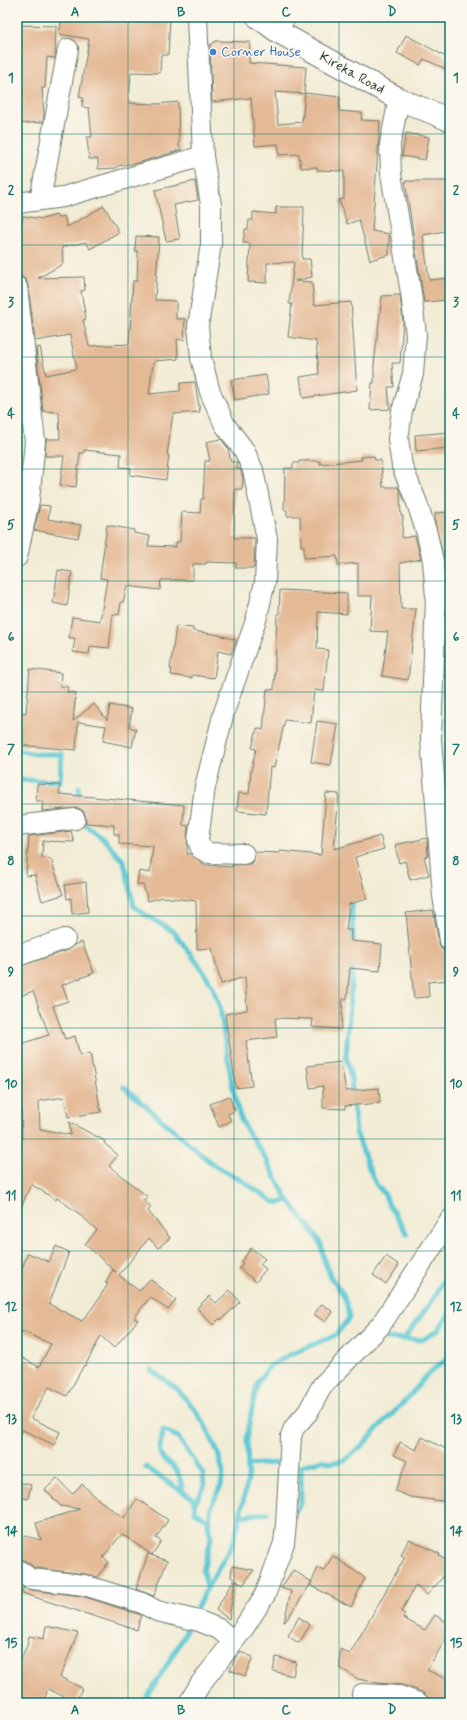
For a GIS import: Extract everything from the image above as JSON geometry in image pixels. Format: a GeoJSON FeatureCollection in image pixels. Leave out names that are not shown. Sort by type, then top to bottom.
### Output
{"type":"FeatureCollection","features":[{"type":"Feature","properties":{"kind":"main road","name":"Kireka Road"},"geometry":{"type":"LineString","coordinates":[[258,17],[281,24],[399,99],[450,120]]}},
{"type":"Feature","properties":{"kind":"street"},"geometry":{"type":"LineString","coordinates":[[197,17],[204,156],[211,205],[211,244],[198,326],[201,358],[210,392],[225,425],[244,450],[253,470],[267,539],[265,582],[256,620],[224,712],[218,734],[205,787],[198,840],[201,849],[209,853],[244,854]]}},
{"type":"Feature","properties":{"kind":"street"},"geometry":{"type":"LineString","coordinates":[[40,200],[68,49]]}},
{"type":"Feature","properties":{"kind":"street"},"geometry":{"type":"LineString","coordinates":[[399,99],[390,144],[390,174],[411,293],[416,335],[413,374],[402,411],[398,439],[402,466],[420,511],[433,561],[436,597],[431,739],[443,896],[450,941]]}},
{"type":"Feature","properties":{"kind":"street"},"geometry":{"type":"LineString","coordinates":[[17,203],[63,197],[204,156]]}},
{"type":"Feature","properties":{"kind":"street"},"geometry":{"type":"LineString","coordinates":[[17,287],[36,442],[29,500],[17,557]]}},
{"type":"Feature","properties":{"kind":"street"},"geometry":{"type":"LineString","coordinates":[[17,826],[75,819]]}},
{"type":"Feature","properties":{"kind":"street"},"geometry":{"type":"LineString","coordinates":[[17,956],[65,939]]}},
{"type":"Feature","properties":{"kind":"street"},"geometry":{"type":"LineString","coordinates":[[190,1703],[201,1683],[265,1595],[284,1543],[291,1436],[294,1428],[308,1412],[322,1386],[380,1326],[450,1220]]}},
{"type":"Feature","properties":{"kind":"street"},"geometry":{"type":"LineString","coordinates":[[17,1570],[22,1571],[27,1577],[32,1579],[84,1585],[142,1603],[157,1611],[191,1619],[219,1629],[233,1641]]}},
{"type":"Feature","properties":{"kind":"street"},"geometry":{"type":"LineString","coordinates":[[362,1694],[399,1696],[418,1703]]}},
{"type":"Feature","properties":{"kind":"building"},"geometry":{"type":"Polygon","coordinates":[[[62,17],[170,17],[168,55],[161,55],[160,73],[131,72],[129,103],[158,104],[178,102],[179,146],[181,150],[138,163],[117,166],[117,168],[98,169],[98,159],[89,159],[87,137],[92,137],[89,108],[82,107],[83,98],[79,97],[89,39],[59,34],[62,17]]]}},
{"type":"Feature","properties":{"kind":"building"},"geometry":{"type":"Polygon","coordinates":[[[17,25],[56,26],[55,58],[47,57],[45,88],[42,88],[44,114],[43,122],[17,124],[17,25]]]}},
{"type":"Feature","properties":{"kind":"building"},"geometry":{"type":"Polygon","coordinates":[[[406,35],[450,59],[450,71],[424,59],[420,65],[397,53],[406,35]]]}},
{"type":"Feature","properties":{"kind":"building"},"geometry":{"type":"Polygon","coordinates":[[[216,41],[250,42],[249,63],[306,67],[304,94],[275,92],[278,124],[302,122],[305,93],[340,97],[339,111],[362,113],[361,120],[380,121],[372,231],[389,234],[389,255],[370,260],[359,220],[347,224],[339,200],[344,199],[344,171],[317,170],[317,167],[301,168],[299,154],[279,155],[278,144],[255,146],[251,98],[212,102],[210,45],[216,41]]]}},
{"type":"Feature","properties":{"kind":"building"},"geometry":{"type":"Polygon","coordinates":[[[406,133],[429,137],[425,160],[402,156],[406,133]]]}},
{"type":"Feature","properties":{"kind":"building"},"geometry":{"type":"Polygon","coordinates":[[[195,181],[198,200],[174,205],[180,239],[166,241],[155,190],[195,181]]]}},
{"type":"Feature","properties":{"kind":"building"},"geometry":{"type":"Polygon","coordinates":[[[405,181],[450,181],[450,230],[423,235],[429,280],[450,278],[450,300],[424,302],[405,181]]]}},
{"type":"Feature","properties":{"kind":"building"},"geometry":{"type":"Polygon","coordinates":[[[104,206],[119,232],[90,249],[86,242],[62,247],[63,264],[38,278],[84,277],[85,290],[81,291],[86,319],[83,320],[89,346],[129,344],[133,281],[137,281],[138,251],[135,251],[136,236],[159,237],[155,300],[176,301],[176,319],[185,319],[184,340],[177,339],[178,359],[155,361],[155,363],[153,363],[149,394],[180,391],[180,383],[195,382],[200,412],[173,414],[167,455],[169,455],[166,480],[130,475],[131,468],[120,467],[121,454],[84,450],[84,453],[80,453],[76,487],[60,485],[64,456],[45,456],[46,439],[60,439],[59,412],[43,411],[36,348],[40,347],[46,375],[76,369],[76,365],[70,335],[35,341],[28,286],[26,280],[21,276],[18,248],[23,216],[42,219],[57,215],[57,218],[64,216],[67,227],[104,206]]]}},
{"type":"Feature","properties":{"kind":"building"},"geometry":{"type":"Polygon","coordinates":[[[276,207],[304,207],[302,259],[310,259],[312,277],[295,281],[312,282],[314,305],[351,302],[357,390],[303,398],[300,377],[319,374],[316,341],[288,337],[292,304],[289,304],[294,262],[267,263],[267,283],[248,282],[250,243],[243,243],[245,229],[248,229],[249,220],[253,220],[253,212],[276,214],[276,207]]]}},
{"type":"Feature","properties":{"kind":"building"},"geometry":{"type":"Polygon","coordinates":[[[400,295],[403,322],[400,363],[392,363],[394,387],[388,387],[390,409],[370,410],[382,296],[400,295]]]}},
{"type":"Feature","properties":{"kind":"building"},"geometry":{"type":"Polygon","coordinates":[[[266,375],[269,394],[235,400],[231,380],[266,375]]]}},
{"type":"Feature","properties":{"kind":"building"},"geometry":{"type":"Polygon","coordinates":[[[450,432],[450,448],[416,451],[415,435],[450,432]]]}},
{"type":"Feature","properties":{"kind":"building"},"geometry":{"type":"Polygon","coordinates":[[[221,439],[228,448],[231,462],[237,462],[237,469],[240,469],[243,478],[242,489],[235,489],[234,538],[255,538],[254,568],[236,568],[236,563],[206,562],[206,564],[193,564],[193,580],[161,580],[160,590],[127,586],[123,602],[121,602],[119,615],[113,614],[109,648],[90,646],[89,654],[73,652],[75,638],[69,638],[72,617],[100,621],[107,579],[100,578],[107,525],[134,530],[134,533],[150,536],[148,546],[176,547],[176,542],[180,542],[182,512],[200,513],[201,499],[203,499],[205,461],[210,461],[206,442],[221,439]]]}},
{"type":"Feature","properties":{"kind":"building"},"geometry":{"type":"Polygon","coordinates":[[[374,456],[375,460],[381,460],[383,487],[398,487],[400,492],[401,516],[403,516],[402,538],[415,536],[421,559],[400,563],[401,609],[416,609],[408,680],[382,676],[388,632],[370,631],[372,596],[358,596],[358,563],[338,565],[337,556],[304,558],[304,546],[301,546],[300,516],[287,516],[287,510],[284,510],[285,468],[293,468],[293,463],[299,463],[299,461],[320,461],[320,464],[362,460],[361,457],[374,456]]]}},
{"type":"Feature","properties":{"kind":"building"},"geometry":{"type":"Polygon","coordinates":[[[40,505],[50,506],[48,519],[81,525],[78,538],[34,530],[40,505]]]}},
{"type":"Feature","properties":{"kind":"building"},"geometry":{"type":"Polygon","coordinates":[[[450,512],[450,586],[447,586],[444,559],[435,523],[435,513],[450,512]]]}},
{"type":"Feature","properties":{"kind":"building"},"geometry":{"type":"Polygon","coordinates":[[[58,570],[72,572],[67,606],[53,603],[58,570]]]}},
{"type":"Feature","properties":{"kind":"building"},"geometry":{"type":"Polygon","coordinates":[[[280,590],[347,593],[347,614],[318,612],[317,649],[328,650],[324,691],[314,690],[311,723],[285,720],[274,768],[270,767],[266,814],[237,811],[239,793],[249,794],[251,771],[256,749],[252,748],[257,728],[263,730],[267,689],[274,690],[277,614],[279,614],[280,590]]]}},
{"type":"Feature","properties":{"kind":"building"},"geometry":{"type":"Polygon","coordinates":[[[176,626],[193,628],[193,631],[219,635],[236,640],[231,654],[218,651],[214,678],[192,675],[192,678],[171,675],[172,669],[170,669],[176,626]]]}},
{"type":"Feature","properties":{"kind":"building"},"geometry":{"type":"Polygon","coordinates":[[[30,669],[61,673],[60,686],[68,687],[67,692],[76,693],[73,721],[94,704],[107,720],[110,705],[132,709],[129,727],[136,729],[132,747],[103,741],[106,726],[78,722],[76,750],[17,745],[17,712],[26,713],[30,669]]]}},
{"type":"Feature","properties":{"kind":"building"},"geometry":{"type":"Polygon","coordinates":[[[317,721],[338,724],[331,765],[311,762],[317,721]]]}},
{"type":"Feature","properties":{"kind":"building"},"geometry":{"type":"Polygon","coordinates":[[[37,784],[60,785],[59,794],[184,805],[183,825],[188,826],[187,854],[191,854],[205,865],[232,867],[232,865],[250,864],[254,860],[255,852],[280,853],[280,851],[321,855],[326,793],[339,794],[334,849],[380,836],[384,849],[355,857],[367,899],[349,904],[346,930],[351,930],[351,941],[382,944],[380,971],[350,968],[347,999],[343,999],[341,1029],[312,1027],[313,1019],[275,1018],[277,1037],[246,1041],[252,1086],[236,1088],[225,1014],[247,1010],[245,977],[221,984],[212,948],[197,949],[196,901],[163,897],[148,901],[143,885],[137,884],[139,871],[150,873],[153,846],[119,844],[119,834],[114,834],[114,825],[86,823],[84,812],[79,808],[42,811],[43,801],[36,801],[37,784]]]}},
{"type":"Feature","properties":{"kind":"building"},"geometry":{"type":"Polygon","coordinates":[[[71,831],[74,842],[43,841],[42,858],[51,859],[63,895],[42,901],[35,875],[26,876],[29,836],[71,831]]]}},
{"type":"Feature","properties":{"kind":"building"},"geometry":{"type":"Polygon","coordinates":[[[427,838],[428,856],[424,857],[429,875],[410,880],[405,861],[399,863],[395,845],[427,838]]]}},
{"type":"Feature","properties":{"kind":"building"},"geometry":{"type":"Polygon","coordinates":[[[86,882],[88,912],[72,914],[71,898],[67,899],[65,885],[86,882]]]}},
{"type":"Feature","properties":{"kind":"building"},"geometry":{"type":"Polygon","coordinates":[[[433,910],[441,949],[447,952],[450,980],[428,982],[429,997],[414,998],[406,913],[433,910]]]}},
{"type":"Feature","properties":{"kind":"building"},"geometry":{"type":"Polygon","coordinates":[[[82,942],[94,973],[62,985],[68,1001],[53,1006],[65,1039],[75,1036],[80,1056],[90,1053],[101,1112],[68,1117],[64,1097],[39,1101],[40,1129],[71,1135],[69,1122],[105,1141],[104,1143],[118,1155],[109,1166],[148,1197],[143,1200],[151,1207],[148,1211],[170,1238],[158,1248],[149,1238],[119,1275],[139,1291],[150,1279],[176,1300],[168,1310],[150,1297],[134,1318],[138,1320],[114,1348],[101,1336],[67,1396],[49,1387],[31,1418],[60,1432],[54,1445],[23,1430],[17,1440],[17,1355],[39,1367],[51,1344],[17,1329],[17,1281],[28,1253],[49,1262],[56,1246],[69,1252],[49,1304],[82,1321],[108,1284],[105,1283],[113,1270],[116,1272],[85,1244],[97,1230],[77,1212],[57,1198],[56,1200],[31,1184],[17,1217],[17,1137],[22,1140],[21,1101],[17,1102],[17,1045],[49,1035],[33,991],[17,997],[17,967],[69,950],[82,942]]]}},
{"type":"Feature","properties":{"kind":"building"},"geometry":{"type":"Polygon","coordinates":[[[341,1062],[346,1091],[379,1088],[380,1103],[345,1106],[345,1109],[323,1108],[323,1086],[310,1088],[307,1066],[341,1062]]]}},
{"type":"Feature","properties":{"kind":"building"},"geometry":{"type":"Polygon","coordinates":[[[229,1096],[235,1111],[228,1114],[231,1121],[219,1127],[210,1104],[229,1096]]]}},
{"type":"Feature","properties":{"kind":"building"},"geometry":{"type":"Polygon","coordinates":[[[251,1248],[265,1259],[260,1264],[266,1269],[256,1282],[239,1268],[243,1263],[241,1262],[251,1248]]]}},
{"type":"Feature","properties":{"kind":"building"},"geometry":{"type":"Polygon","coordinates":[[[386,1256],[399,1265],[386,1284],[373,1275],[386,1256]]]}},
{"type":"Feature","properties":{"kind":"building"},"geometry":{"type":"Polygon","coordinates":[[[230,1290],[240,1302],[221,1320],[220,1318],[213,1325],[197,1308],[209,1296],[216,1303],[230,1290]]]}},
{"type":"Feature","properties":{"kind":"building"},"geometry":{"type":"Polygon","coordinates":[[[322,1304],[333,1312],[325,1322],[314,1314],[322,1304]]]}},
{"type":"Feature","properties":{"kind":"building"},"geometry":{"type":"Polygon","coordinates":[[[422,1437],[450,1451],[450,1502],[410,1497],[395,1491],[407,1461],[394,1455],[400,1442],[416,1450],[422,1437]]]}},
{"type":"Feature","properties":{"kind":"building"},"geometry":{"type":"Polygon","coordinates":[[[57,1478],[72,1494],[82,1484],[99,1500],[124,1518],[137,1499],[168,1520],[156,1538],[161,1541],[152,1555],[122,1534],[103,1557],[109,1562],[97,1577],[85,1574],[35,1568],[24,1560],[17,1559],[17,1534],[41,1540],[36,1523],[80,1509],[61,1506],[45,1490],[57,1478]]]}},
{"type":"Feature","properties":{"kind":"building"},"geometry":{"type":"Polygon","coordinates":[[[17,1482],[31,1485],[28,1499],[17,1496],[17,1482]]]}},
{"type":"Feature","properties":{"kind":"building"},"geometry":{"type":"Polygon","coordinates":[[[409,1539],[440,1554],[439,1555],[450,1564],[450,1583],[443,1577],[427,1595],[416,1585],[401,1612],[405,1614],[403,1618],[425,1630],[435,1615],[450,1624],[450,1632],[427,1670],[450,1681],[450,1703],[434,1703],[429,1701],[427,1696],[422,1692],[403,1685],[378,1683],[358,1679],[340,1668],[340,1649],[350,1654],[405,1557],[401,1555],[409,1539]]]}},
{"type":"Feature","properties":{"kind":"building"},"geometry":{"type":"Polygon","coordinates":[[[148,1554],[167,1561],[154,1596],[136,1589],[148,1554]]]}},
{"type":"Feature","properties":{"kind":"building"},"geometry":{"type":"Polygon","coordinates":[[[333,1556],[365,1578],[351,1607],[310,1585],[318,1568],[323,1571],[333,1556]]]}},
{"type":"Feature","properties":{"kind":"building"},"geometry":{"type":"Polygon","coordinates":[[[232,1566],[254,1570],[243,1585],[235,1580],[229,1619],[216,1610],[234,1579],[231,1577],[232,1566]]]}},
{"type":"Feature","properties":{"kind":"building"},"geometry":{"type":"Polygon","coordinates":[[[293,1570],[312,1582],[284,1622],[291,1591],[281,1588],[293,1570]]]}},
{"type":"Feature","properties":{"kind":"building"},"geometry":{"type":"Polygon","coordinates":[[[23,1588],[82,1596],[141,1615],[137,1630],[22,1593],[23,1588]]]}},
{"type":"Feature","properties":{"kind":"building"},"geometry":{"type":"Polygon","coordinates":[[[299,1617],[310,1625],[299,1643],[288,1636],[299,1617]]]}},
{"type":"Feature","properties":{"kind":"building"},"geometry":{"type":"Polygon","coordinates":[[[46,1626],[78,1633],[60,1677],[82,1688],[76,1702],[48,1689],[43,1703],[17,1703],[17,1666],[27,1646],[29,1636],[44,1639],[46,1626]]]}},
{"type":"Feature","properties":{"kind":"building"},"geometry":{"type":"Polygon","coordinates":[[[240,1652],[253,1657],[245,1676],[230,1670],[235,1658],[240,1652]]]}},
{"type":"Feature","properties":{"kind":"building"},"geometry":{"type":"Polygon","coordinates":[[[276,1657],[296,1662],[293,1676],[273,1671],[276,1657]]]}},
{"type":"Feature","properties":{"kind":"waterway"},"geometry":{"type":"LineString","coordinates":[[17,750],[36,754],[62,754],[60,781]]}},
{"type":"Feature","properties":{"kind":"waterway"},"geometry":{"type":"LineString","coordinates":[[17,780],[60,781]]}},
{"type":"Feature","properties":{"kind":"waterway"},"geometry":{"type":"LineString","coordinates":[[79,787],[79,801]]}},
{"type":"Feature","properties":{"kind":"waterway"},"geometry":{"type":"LineString","coordinates":[[79,821],[103,838],[124,862],[134,906],[174,932],[201,968],[213,987],[220,1007],[232,1084],[239,1114],[247,1131],[265,1157],[286,1197],[321,1244],[324,1260],[331,1278],[343,1294],[349,1318],[336,1335],[291,1354],[271,1365],[258,1381],[247,1436],[248,1479],[237,1529],[233,1543],[193,1615]]}},
{"type":"Feature","properties":{"kind":"waterway"},"geometry":{"type":"LineString","coordinates":[[351,904],[354,947]]}},
{"type":"Feature","properties":{"kind":"waterway"},"geometry":{"type":"LineString","coordinates":[[353,963],[346,1056],[351,1078],[356,1132],[376,1184],[385,1195],[388,1203],[407,1234]]}},
{"type":"Feature","properties":{"kind":"waterway"},"geometry":{"type":"LineString","coordinates":[[124,1087],[215,1166],[238,1178],[274,1202],[280,1203],[288,1200]]}},
{"type":"Feature","properties":{"kind":"waterway"},"geometry":{"type":"LineString","coordinates":[[404,1339],[433,1299],[450,1269]]}},
{"type":"Feature","properties":{"kind":"waterway"},"geometry":{"type":"LineString","coordinates":[[386,1338],[422,1340],[438,1330],[450,1313]]}},
{"type":"Feature","properties":{"kind":"waterway"},"geometry":{"type":"LineString","coordinates":[[296,1511],[301,1502],[301,1466],[322,1460],[331,1463],[345,1460],[362,1446],[407,1399],[428,1374],[450,1356]]}},
{"type":"Feature","properties":{"kind":"waterway"},"geometry":{"type":"LineString","coordinates":[[151,1370],[177,1389],[193,1407],[205,1425],[218,1453],[223,1472],[221,1486],[211,1506],[208,1525],[211,1538],[203,1571],[207,1587]]}},
{"type":"Feature","properties":{"kind":"waterway"},"geometry":{"type":"LineString","coordinates":[[183,1492],[179,1475],[173,1466],[162,1458],[160,1453],[163,1430],[178,1437],[203,1474],[204,1487],[194,1505]]}},
{"type":"Feature","properties":{"kind":"waterway"},"geometry":{"type":"LineString","coordinates":[[247,1465],[276,1463]]}},
{"type":"Feature","properties":{"kind":"waterway"},"geometry":{"type":"LineString","coordinates":[[145,1467],[194,1499],[195,1512],[209,1521]]}},
{"type":"Feature","properties":{"kind":"waterway"},"geometry":{"type":"LineString","coordinates":[[240,1516],[267,1513]]}},
{"type":"Feature","properties":{"kind":"waterway"},"geometry":{"type":"LineString","coordinates":[[144,1703],[180,1643],[189,1624]]}},
{"type":"Feature","properties":{"kind":"place","name":"Corner House"},"geometry":{"type":"Point","coordinates":[213,52]}}]}
